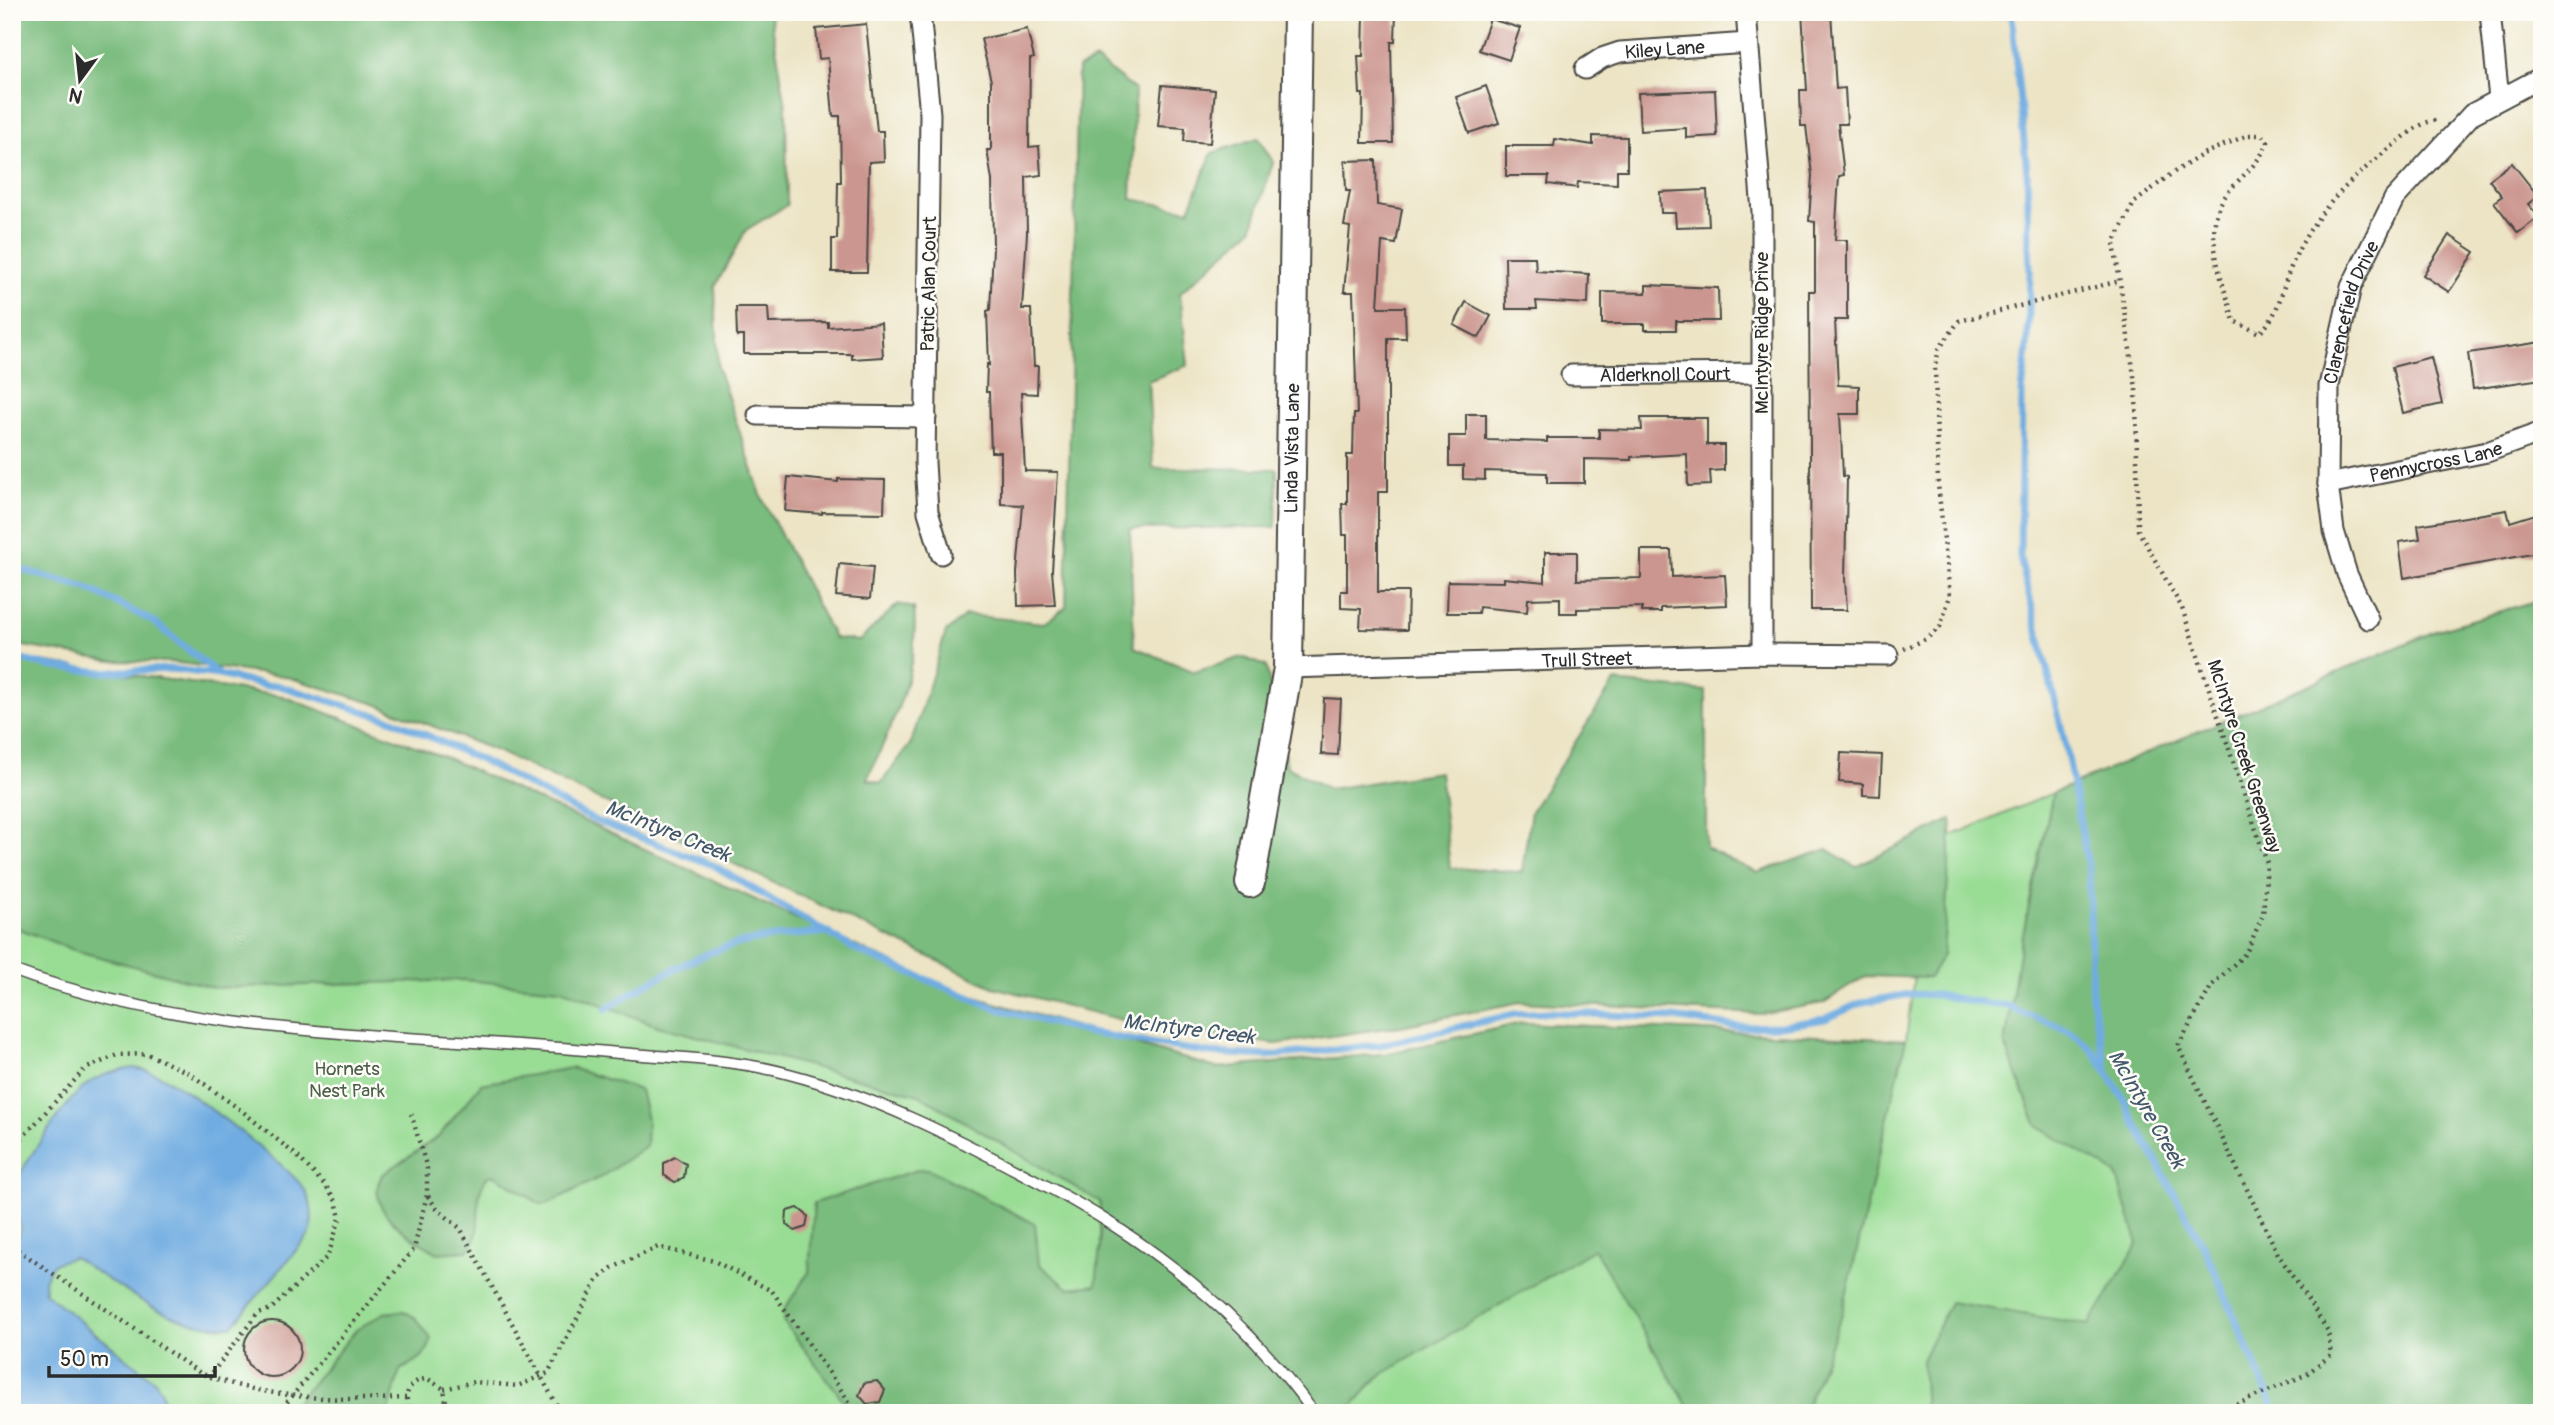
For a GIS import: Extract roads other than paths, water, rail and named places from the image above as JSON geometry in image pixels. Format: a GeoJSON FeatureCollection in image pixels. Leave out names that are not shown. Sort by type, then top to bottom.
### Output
{"type":"FeatureCollection","features":[{"type":"Feature","properties":{"kind":"street","name":"Patric Alan Court"},"geometry":{"type":"LineString","coordinates":[[920,12],[930,114],[926,417],[928,512],[941,554]]}},
{"type":"Feature","properties":{"kind":"street","name":"Linda Vista Lane"},"geometry":{"type":"LineString","coordinates":[[1250,883],[1288,668],[1298,12]]}},
{"type":"Feature","properties":{"kind":"street","name":"McIntyre Ridge Drive"},"geometry":{"type":"LineString","coordinates":[[1745,12],[1762,212],[1762,654]]}},
{"type":"Feature","properties":{"kind":"street"},"geometry":{"type":"LineString","coordinates":[[2490,12],[2499,99]]}},
{"type":"Feature","properties":{"kind":"street","name":"Kiley Lane"},"geometry":{"type":"LineString","coordinates":[[1585,69],[1602,58],[1620,52],[1748,43]]}},
{"type":"Feature","properties":{"kind":"street","name":"Clarencefield Drive"},"geometry":{"type":"LineString","coordinates":[[2368,619],[2347,574],[2334,531],[2328,484],[2329,386],[2351,287],[2394,198],[2472,114],[2542,77]]}},
{"type":"Feature","properties":{"kind":"street","name":"Alderknoll Court"},"geometry":{"type":"LineString","coordinates":[[1571,375],[1760,373]]}},
{"type":"Feature","properties":{"kind":"street"},"geometry":{"type":"LineString","coordinates":[[758,415],[926,417]]}},
{"type":"Feature","properties":{"kind":"street","name":"Pennycross Lane"},"geometry":{"type":"LineString","coordinates":[[2328,484],[2487,452],[2542,432]]}},
{"type":"Feature","properties":{"kind":"street","name":"Trull Street"},"geometry":{"type":"LineString","coordinates":[[1288,668],[1762,654],[1888,655]]}},
{"type":"Feature","properties":{"kind":"lane"},"geometry":{"type":"LineString","coordinates":[[12,970],[56,986],[126,1003],[208,1016],[302,1028],[578,1049],[739,1065],[787,1073],[842,1091],[904,1115],[988,1155],[1084,1205],[1163,1256],[1219,1304],[1256,1342],[1314,1413]]}},
{"type":"Feature","properties":{"kind":"water"},"geometry":{"type":"Polygon","coordinates":[[[135,1068],[158,1075],[215,1112],[298,1181],[310,1202],[310,1234],[232,1326],[210,1326],[168,1314],[148,1305],[73,1257],[53,1264],[44,1280],[45,1293],[155,1381],[162,1393],[162,1408],[160,1413],[12,1413],[12,1247],[20,1231],[13,1192],[44,1136],[77,1093],[103,1076],[135,1068]]]}},
{"type":"Feature","properties":{"kind":"waterway"},"geometry":{"type":"LineString","coordinates":[[2011,12],[2027,172],[2030,272],[2028,339],[2022,393],[2020,558],[2066,747],[2089,871],[2092,999],[2106,1067]]}},
{"type":"Feature","properties":{"kind":"waterway"},"geometry":{"type":"LineString","coordinates":[[12,567],[87,588],[154,622],[218,674]]}},
{"type":"Feature","properties":{"kind":"waterway","name":"McIntyre Creek"},"geometry":{"type":"LineString","coordinates":[[12,658],[54,667],[103,672],[171,669],[219,675],[267,686],[276,685],[393,720],[483,761],[594,820],[713,865],[858,951],[995,1008],[1089,1033],[1210,1053],[1268,1056],[1381,1045],[1515,1014],[1549,1012],[1674,1018],[1739,1027],[1781,1026],[1825,1019],[1863,1002],[1910,994],[1937,995],[2007,1006],[2049,1022],[2078,1037],[2105,1068],[2205,1249],[2276,1413]]}},
{"type":"Feature","properties":{"kind":"waterway"},"geometry":{"type":"LineString","coordinates":[[606,1009],[670,972],[721,949],[760,939],[828,932]]}},
{"type":"Feature","properties":{"kind":"park label","name":"Hornets Nest Park"},"geometry":{"type":"Point","coordinates":[347,1079]}}]}
